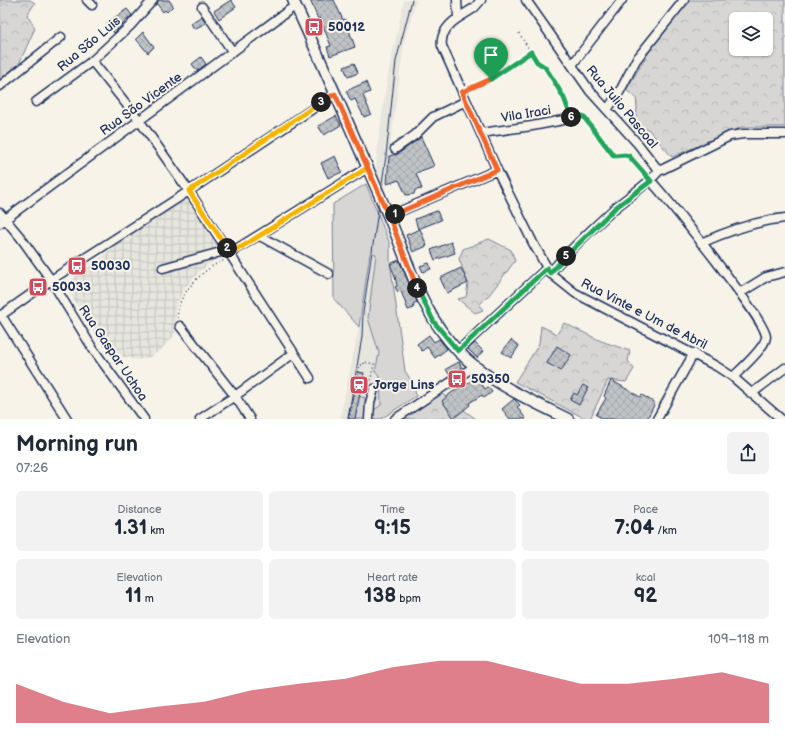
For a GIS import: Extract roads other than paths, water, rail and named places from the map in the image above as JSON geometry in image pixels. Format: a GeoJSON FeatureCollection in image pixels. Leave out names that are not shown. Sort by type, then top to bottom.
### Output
{"type":"FeatureCollection","features":[{"type":"Feature","properties":{"kind":"main road"},"geometry":{"type":"LineString","coordinates":[[295,3],[389,216],[426,307],[434,322],[458,351],[475,366],[503,385],[568,419]]}},
{"type":"Feature","properties":{"kind":"street","name":"Rua São Luis"},"geometry":{"type":"LineString","coordinates":[[36,102],[92,61],[130,26],[153,0]]}},
{"type":"Feature","properties":{"kind":"street"},"geometry":{"type":"LineString","coordinates":[[457,0],[458,18]]}},
{"type":"Feature","properties":{"kind":"street","name":"Rua Vinte e Um de Abril"},"geometry":{"type":"LineString","coordinates":[[481,0],[474,8],[458,18],[445,31],[441,40],[462,92],[497,170],[548,270],[559,282],[580,296],[694,353],[733,377],[781,419]]}},
{"type":"Feature","properties":{"kind":"street","name":"Rua Julio Pascoal"},"geometry":{"type":"LineString","coordinates":[[526,0],[590,91],[659,171]]}},
{"type":"Feature","properties":{"kind":"street"},"geometry":{"type":"LineString","coordinates":[[572,65],[622,0]]}},
{"type":"Feature","properties":{"kind":"street"},"geometry":{"type":"LineString","coordinates":[[606,110],[620,91],[636,60],[684,0]]}},
{"type":"Feature","properties":{"kind":"street","name":"Rua São Vicente"},"geometry":{"type":"LineString","coordinates":[[2,218],[139,120],[295,3]]}},
{"type":"Feature","properties":{"kind":"street"},"geometry":{"type":"LineString","coordinates":[[202,7],[232,51]]}},
{"type":"Feature","properties":{"kind":"street"},"geometry":{"type":"LineString","coordinates":[[0,86],[61,37]]}},
{"type":"Feature","properties":{"kind":"street"},"geometry":{"type":"LineString","coordinates":[[92,61],[139,120],[189,191],[310,378]]}},
{"type":"Feature","properties":{"kind":"street"},"geometry":{"type":"LineString","coordinates":[[67,419],[0,316],[51,280],[335,94]]}},
{"type":"Feature","properties":{"kind":"street"},"geometry":{"type":"LineString","coordinates":[[395,149],[415,135],[433,117],[466,101]]}},
{"type":"Feature","properties":{"kind":"street","name":"Vila Iraci"},"geometry":{"type":"LineString","coordinates":[[481,133],[573,118]]}},
{"type":"Feature","properties":{"kind":"street"},"geometry":{"type":"LineString","coordinates":[[458,351],[615,208],[651,181],[659,171],[730,136],[747,134],[785,134]]}},
{"type":"Feature","properties":{"kind":"street"},"geometry":{"type":"LineString","coordinates":[[163,268],[230,253],[260,236],[367,168]]}},
{"type":"Feature","properties":{"kind":"street"},"geometry":{"type":"LineString","coordinates":[[389,216],[497,170]]}},
{"type":"Feature","properties":{"kind":"street"},"geometry":{"type":"LineString","coordinates":[[651,181],[682,218],[740,293],[763,326],[766,336],[760,348],[733,377]]}},
{"type":"Feature","properties":{"kind":"street","name":"Rua Gaspar Uchoa"},"geometry":{"type":"LineString","coordinates":[[2,218],[51,280],[93,349],[144,419]]}},
{"type":"Feature","properties":{"kind":"street"},"geometry":{"type":"LineString","coordinates":[[701,243],[728,231],[770,219],[785,218]]}},
{"type":"Feature","properties":{"kind":"street"},"geometry":{"type":"LineString","coordinates":[[260,236],[329,274]]}},
{"type":"Feature","properties":{"kind":"street"},"geometry":{"type":"LineString","coordinates":[[740,293],[766,277],[785,272]]}},
{"type":"Feature","properties":{"kind":"street"},"geometry":{"type":"LineString","coordinates":[[180,326],[235,396],[250,419]]}},
{"type":"Feature","properties":{"kind":"street"},"geometry":{"type":"LineString","coordinates":[[200,419],[235,396],[294,353]]}},
{"type":"Feature","properties":{"kind":"street"},"geometry":{"type":"LineString","coordinates":[[657,419],[694,353]]}},
{"type":"Feature","properties":{"kind":"street"},"geometry":{"type":"LineString","coordinates":[[395,419],[475,366]]}},
{"type":"Feature","properties":{"kind":"street"},"geometry":{"type":"LineString","coordinates":[[751,394],[785,368]]}},
{"type":"Feature","properties":{"kind":"street"},"geometry":{"type":"LineString","coordinates":[[369,419],[370,403],[374,389]]}},
{"type":"Feature","properties":{"kind":"tram line"},"geometry":{"type":"LineString","coordinates":[[348,419],[362,337],[363,313],[386,156],[396,61],[412,0]]}},
{"type":"Feature","properties":{"kind":"place","name":"50012"},"geometry":{"type":"Point","coordinates":[314,27]}},
{"type":"Feature","properties":{"kind":"place","name":"50030"},"geometry":{"type":"Point","coordinates":[77,266]}},
{"type":"Feature","properties":{"kind":"place","name":"50033"},"geometry":{"type":"Point","coordinates":[38,287]}},
{"type":"Feature","properties":{"kind":"place","name":"50350"},"geometry":{"type":"Point","coordinates":[457,379]}},
{"type":"Feature","properties":{"kind":"place","name":"Jorge Lins"},"geometry":{"type":"Point","coordinates":[359,385]}}]}
